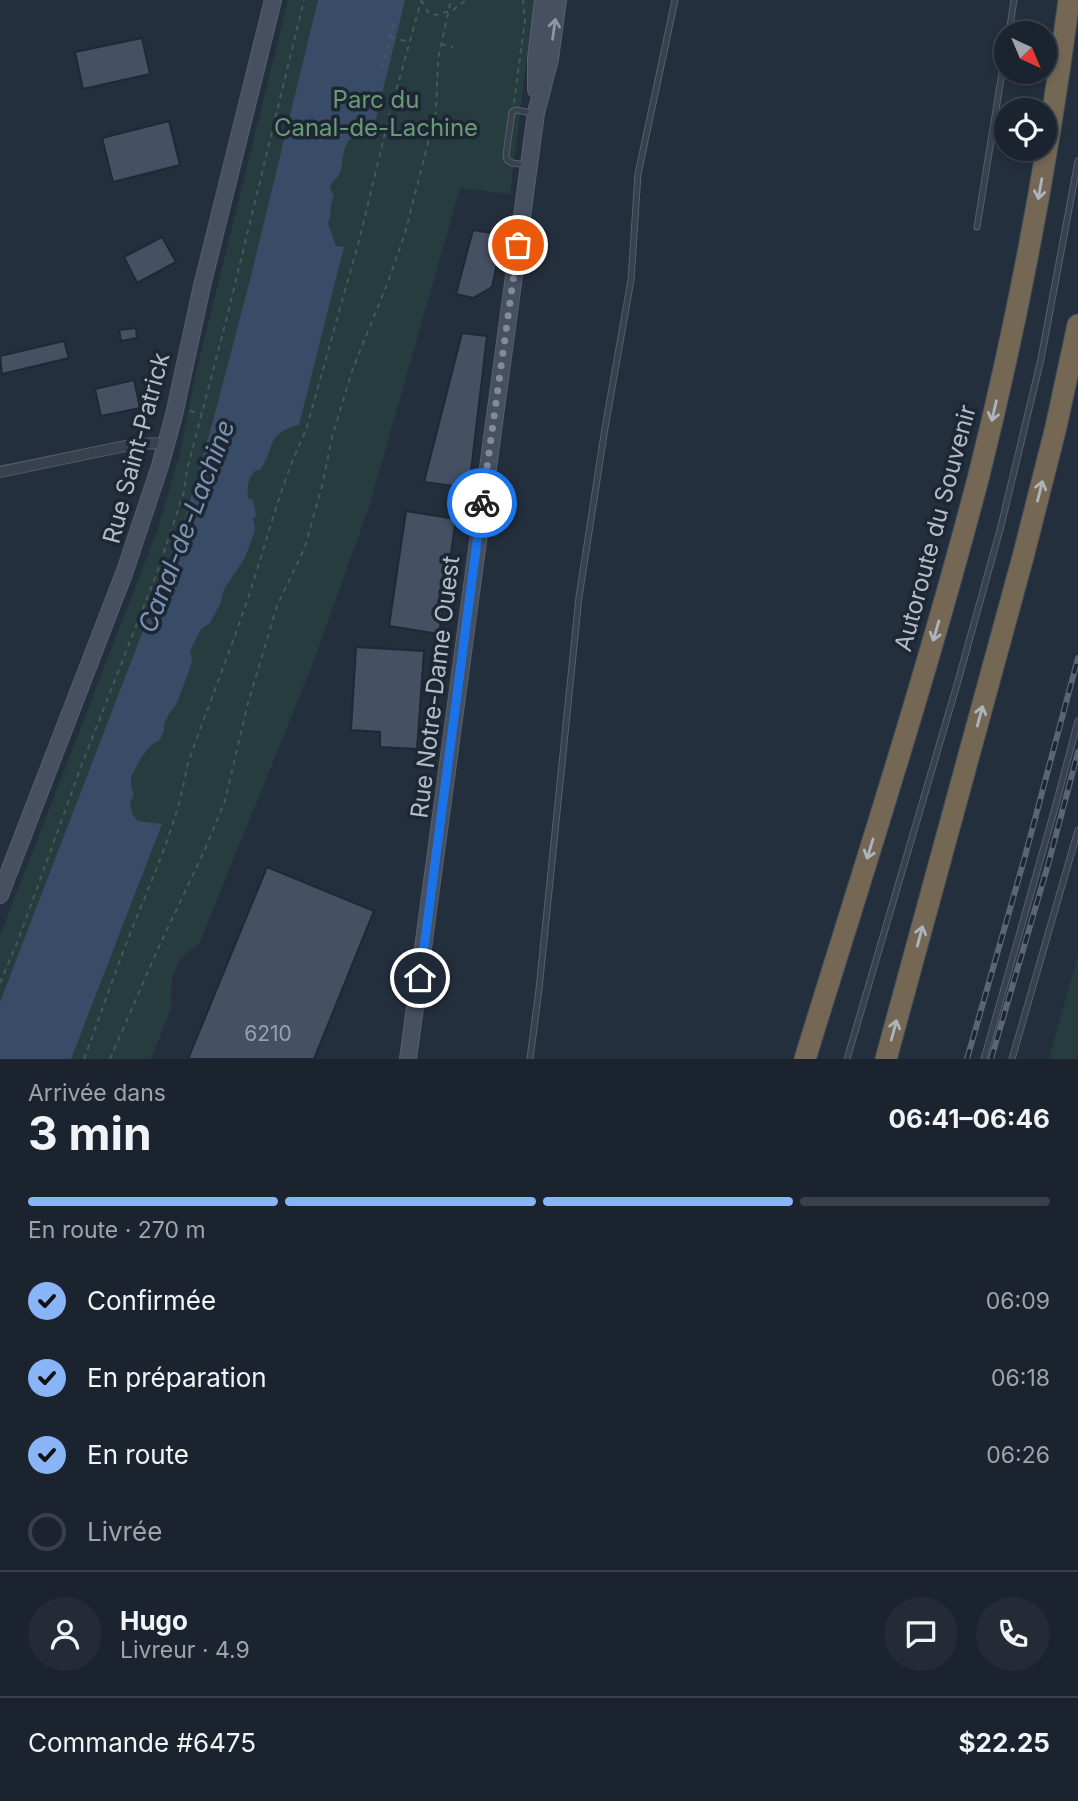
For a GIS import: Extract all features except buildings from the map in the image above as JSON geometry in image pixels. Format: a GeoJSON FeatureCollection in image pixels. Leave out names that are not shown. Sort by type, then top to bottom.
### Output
{"type":"FeatureCollection","features":[{"type":"Feature","properties":{"kind":"highway","name":"Autoroute du Souvenir"},"geometry":{"type":"LineString","coordinates":[[806,1059],[922,682],[979,474],[1028,250],[1054,108],[1069,0]]}},
{"type":"Feature","properties":{"kind":"highway"},"geometry":{"type":"LineString","coordinates":[[886,1059],[1026,548],[1078,325]]}},
{"type":"Feature","properties":{"kind":"main road","name":"Rue Saint-Patrick"},"geometry":{"type":"LineString","coordinates":[[0,895],[125,571],[151,496],[174,415],[202,286],[273,0]]}},
{"type":"Feature","properties":{"kind":"main road","name":"Rue Notre-Dame Ouest"},"geometry":{"type":"LineString","coordinates":[[536,113],[536,58],[543,0]]}},
{"type":"Feature","properties":{"kind":"main road","name":"Rue Notre-Dame Ouest"},"geometry":{"type":"LineString","coordinates":[[408,1059],[528,165],[536,113],[550,59],[558,0]]}},
{"type":"Feature","properties":{"kind":"street"},"geometry":{"type":"LineString","coordinates":[[0,472],[144,443],[166,443]]}},
{"type":"Feature","properties":{"kind":"lane"},"geometry":{"type":"LineString","coordinates":[[530,1059],[579,597],[631,280],[638,174],[675,0]]}},
{"type":"Feature","properties":{"kind":"lane"},"geometry":{"type":"LineString","coordinates":[[1011,21],[1014,0]]}},
{"type":"Feature","properties":{"kind":"lane"},"geometry":{"type":"LineString","coordinates":[[977,227],[1000,84]]}},
{"type":"Feature","properties":{"kind":"lane"},"geometry":{"type":"LineString","coordinates":[[528,165],[507,160],[510,118],[516,110],[536,113]]}},
{"type":"Feature","properties":{"kind":"lane"},"geometry":{"type":"LineString","coordinates":[[847,1059],[1004,514],[1041,359],[1078,161]]}},
{"type":"Feature","properties":{"kind":"lane"},"geometry":{"type":"LineString","coordinates":[[984,1059],[1078,721]]}},
{"type":"Feature","properties":{"kind":"lane"},"geometry":{"type":"LineString","coordinates":[[1012,1059],[1078,830]]}},
{"type":"Feature","properties":{"kind":"path"},"geometry":{"type":"LineString","coordinates":[[0,983],[158,570],[184,492],[187,470],[304,0]]}},
{"type":"Feature","properties":{"kind":"path"},"geometry":{"type":"LineString","coordinates":[[110,1059],[225,800],[248,703],[276,606],[305,547],[342,401],[405,233],[436,112],[437,66],[451,0]]}},
{"type":"Feature","properties":{"kind":"path"},"geometry":{"type":"LineString","coordinates":[[421,1],[431,14],[435,15],[466,0]]}},
{"type":"Feature","properties":{"kind":"path"},"geometry":{"type":"LineString","coordinates":[[514,102],[525,20],[523,0]]}},
{"type":"Feature","properties":{"kind":"path"},"geometry":{"type":"LineString","coordinates":[[84,1059],[158,864],[175,814],[187,766],[252,585],[293,457],[306,430],[360,237],[421,1]]}},
{"type":"Feature","properties":{"kind":"path"},"geometry":{"type":"LineString","coordinates":[[382,68],[393,25]]}},
{"type":"Feature","properties":{"kind":"path"},"geometry":{"type":"LineString","coordinates":[[390,37],[409,42]]}},
{"type":"Feature","properties":{"kind":"path"},"geometry":{"type":"LineString","coordinates":[[441,44],[453,47]]}},
{"type":"Feature","properties":{"kind":"path"},"geometry":{"type":"LineString","coordinates":[[188,411],[202,413]]}},
{"type":"Feature","properties":{"kind":"green space","name":"Parc du Canal-de-Lachine"},"geometry":{"type":"Polygon","coordinates":[[[288,0],[534,0],[510,194],[460,188],[369,507],[313,663],[200,942],[179,961],[172,979],[171,1008],[151,1059],[0,1059],[0,936],[157,531],[180,453],[195,377],[288,0]]]}},
{"type":"Feature","properties":{"kind":"green space"},"geometry":{"type":"Polygon","coordinates":[[[1078,955],[1078,1059],[1049,1059],[1078,955]]]}},
{"type":"Feature","properties":{"kind":"water","name":"Canal-de-Lachine"},"geometry":{"type":"Polygon","coordinates":[[[318,0],[405,0],[373,131],[356,136],[348,142],[340,173],[330,187],[334,197],[328,223],[336,246],[344,247],[299,425],[275,437],[265,462],[250,479],[248,498],[253,500],[256,516],[253,519],[255,530],[245,558],[224,589],[210,623],[201,629],[190,651],[192,661],[187,677],[176,705],[164,724],[159,741],[151,745],[131,777],[132,814],[138,821],[162,824],[71,1059],[0,1059],[0,1002],[181,532],[251,276],[318,0]]]}},
{"type":"Feature","properties":{"kind":"railway"},"geometry":{"type":"LineString","coordinates":[[967,1059],[1078,658]]}},
{"type":"Feature","properties":{"kind":"railway"},"geometry":{"type":"LineString","coordinates":[[991,1059],[1078,752]]}},
{"type":"Feature","properties":{"kind":"way so far"},"geometry":{"type":"LineString","coordinates":[[482,503],[518,245]]}},
{"type":"Feature","properties":{"kind":"route"},"geometry":{"type":"LineString","coordinates":[[420,978],[482,503]]}}]}
